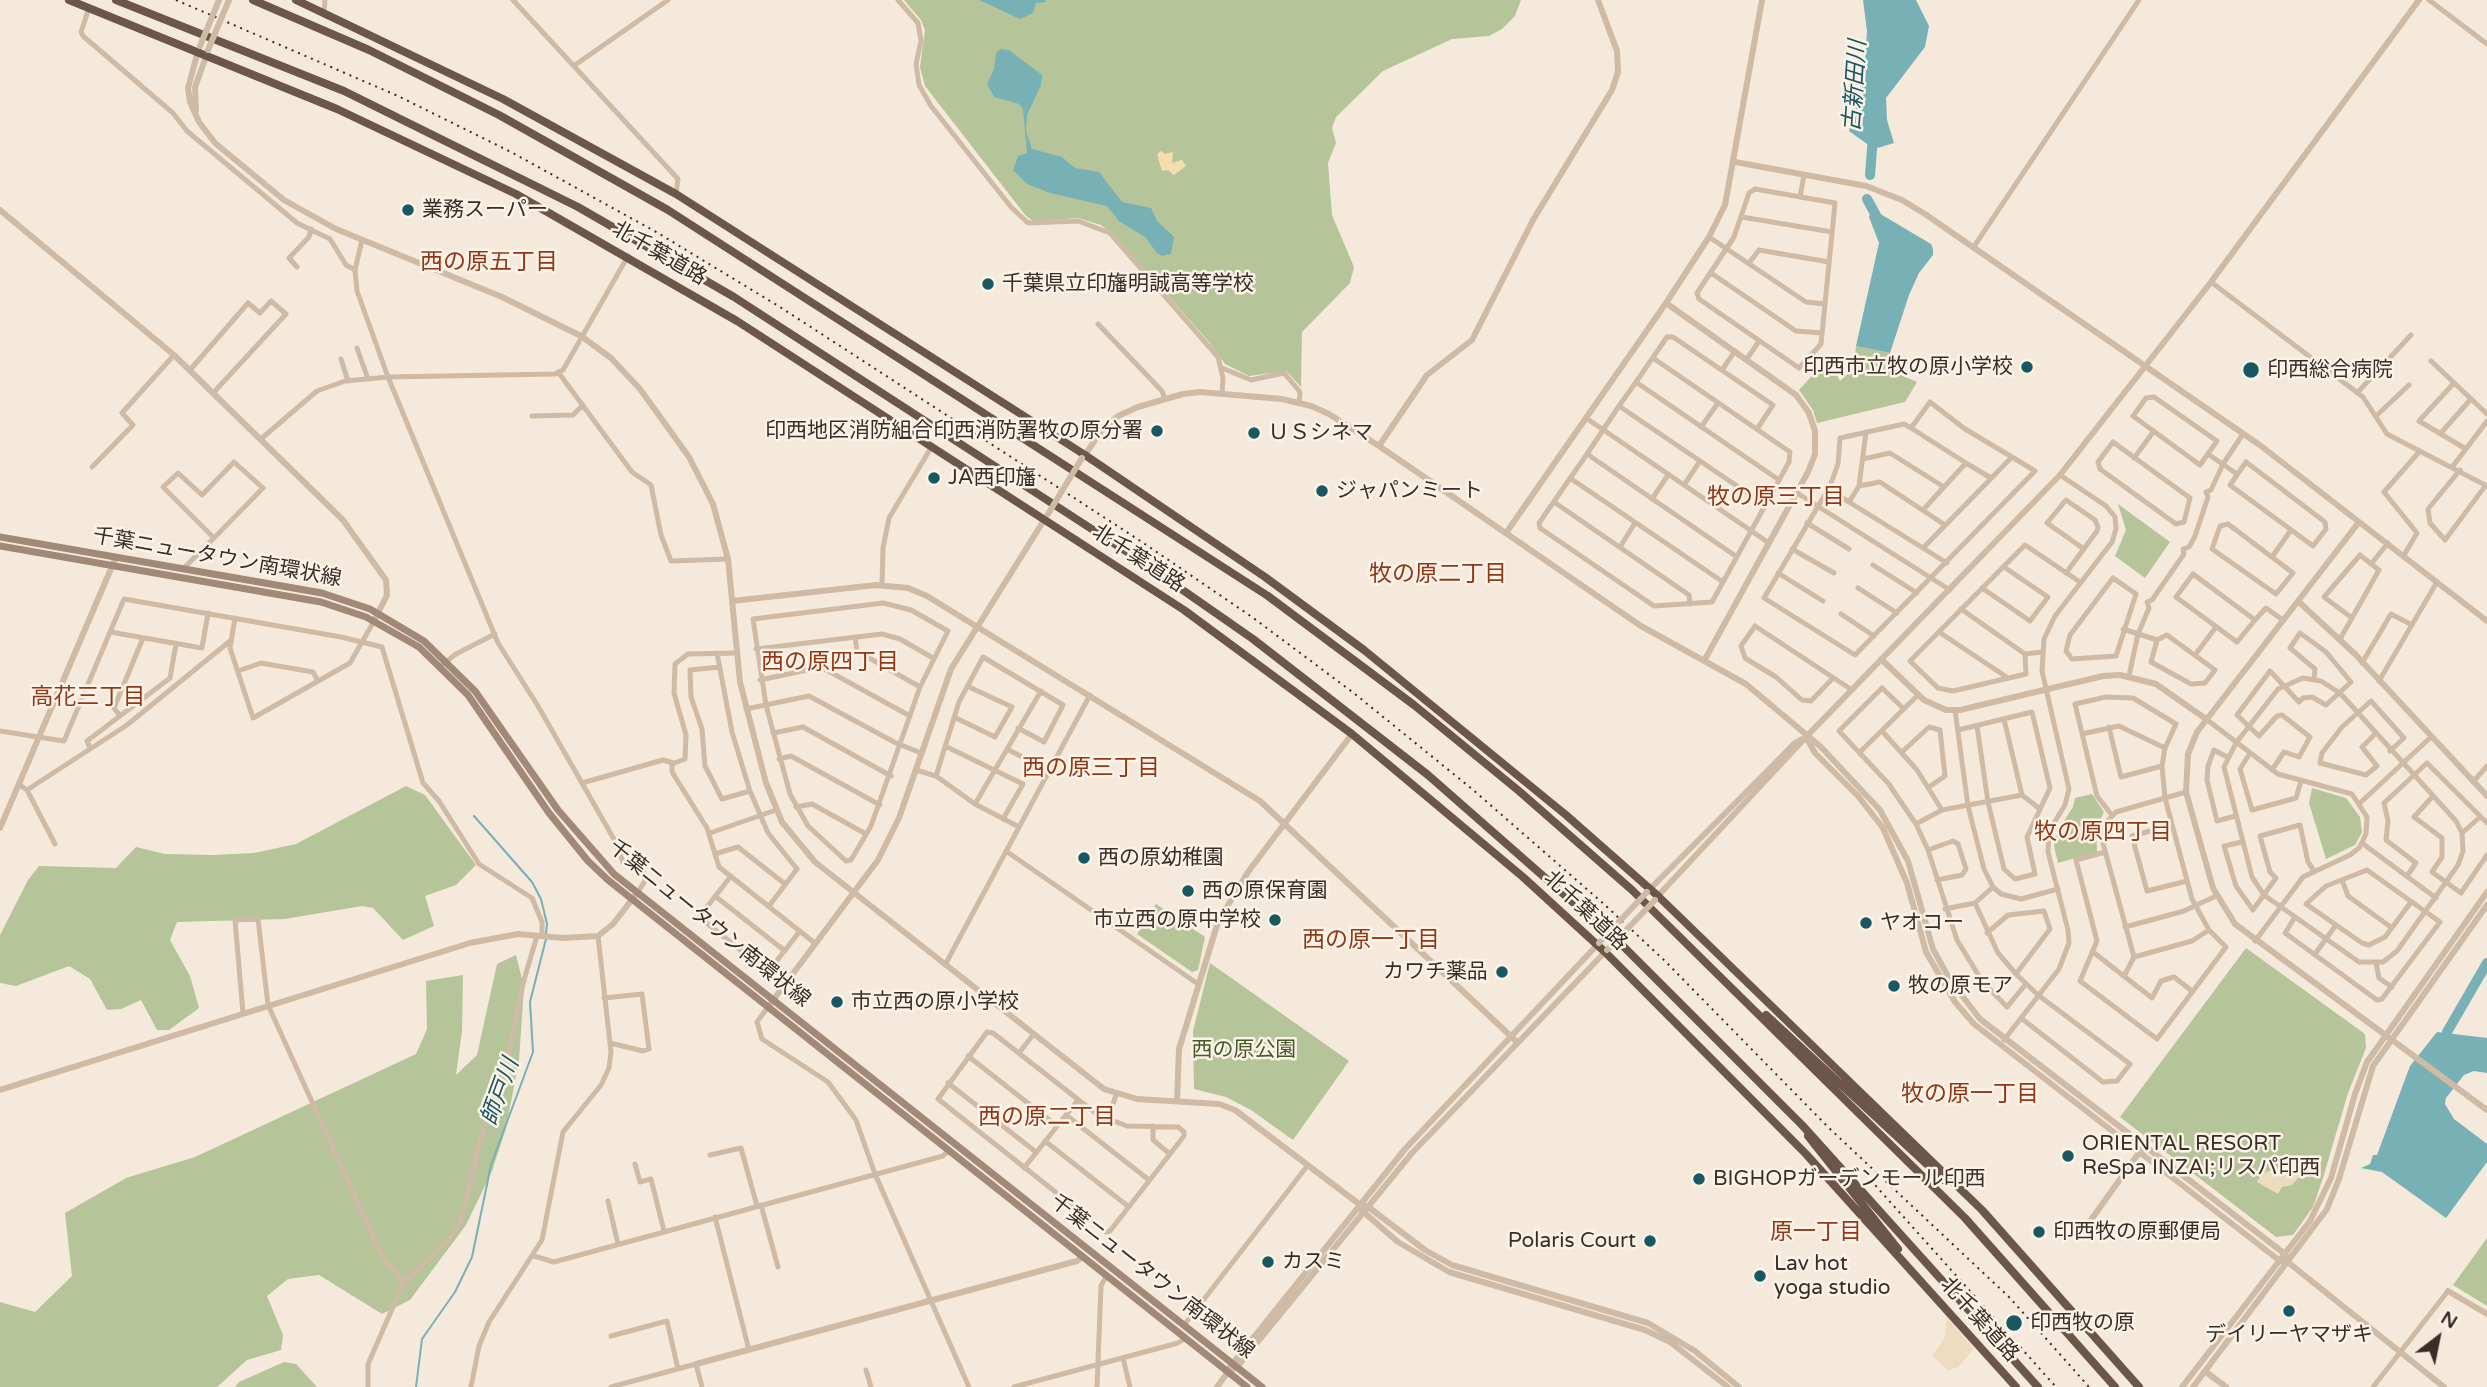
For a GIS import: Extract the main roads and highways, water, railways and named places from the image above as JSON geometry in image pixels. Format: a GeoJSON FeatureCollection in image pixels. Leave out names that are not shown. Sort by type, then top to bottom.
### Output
{"type":"FeatureCollection","features":[{"type":"Feature","properties":{"kind":"highway","name":"北千葉道路"},"geometry":{"type":"LineString","coordinates":[[69,0],[203,50],[453,162],[628,256],[737,321],[1047,516],[1184,610],[1352,734],[1523,877],[1606,951],[1768,1114],[2016,1387]]}},
{"type":"Feature","properties":{"kind":"highway","name":"北千葉道路"},"geometry":{"type":"LineString","coordinates":[[116,0],[344,91],[578,206],[734,297],[1141,561],[1253,639],[1363,722],[1524,856],[1704,1024],[1802,1125],[2038,1387]]}},
{"type":"Feature","properties":{"kind":"highway","name":"北千葉道路"},"geometry":{"type":"LineString","coordinates":[[253,0],[369,50],[499,115],[668,210],[1245,580],[1414,705],[1519,791],[1632,890],[1965,1218],[2115,1387]]}},
{"type":"Feature","properties":{"kind":"highway"},"geometry":{"type":"LineString","coordinates":[[296,0],[503,99],[676,194],[1084,456],[1265,577],[1392,672],[1648,890],[1982,1210],[2139,1387]]}},
{"type":"Feature","properties":{"kind":"highway"},"geometry":{"type":"LineString","coordinates":[[1741,997],[1763,1012],[1922,1161],[1982,1210]]}},
{"type":"Feature","properties":{"kind":"highway"},"geometry":{"type":"LineString","coordinates":[[1802,1125],[1814,1147],[1900,1252],[1907,1268]]}},
{"type":"Feature","properties":{"kind":"main road","name":"千葉ニュータウン南環状線"},"geometry":{"type":"LineString","coordinates":[[0,537],[321,602],[374,621],[444,663]]}},
{"type":"Feature","properties":{"kind":"main road","name":"千葉ニュータウン南環状線"},"geometry":{"type":"LineString","coordinates":[[0,545],[183,569],[322,593],[378,613],[425,641],[444,663],[475,691],[579,837],[635,897],[768,1007],[1247,1387]]}},
{"type":"Feature","properties":{"kind":"main road","name":"千葉ニュータウン南環状線"},"geometry":{"type":"LineString","coordinates":[[635,897],[774,999],[1262,1387]]}},
{"type":"Feature","properties":{"kind":"water"},"geometry":{"type":"Polygon","coordinates":[[[979,0],[1046,2],[1036,3],[1033,13],[1020,19],[979,0]]]}},
{"type":"Feature","properties":{"kind":"water"},"geometry":{"type":"Polygon","coordinates":[[[1863,0],[1916,0],[1929,26],[1925,47],[1886,98],[1887,120],[1894,143],[1874,149],[1849,131],[1865,64],[1867,31],[1863,0]]]}},
{"type":"Feature","properties":{"kind":"water"},"geometry":{"type":"Polygon","coordinates":[[[1001,49],[1009,50],[1042,75],[1041,85],[1027,115],[1026,131],[1032,149],[1062,157],[1075,168],[1099,172],[1122,202],[1151,208],[1157,221],[1174,237],[1171,254],[1162,256],[1157,253],[1145,237],[1119,221],[1107,206],[1050,193],[1027,184],[1013,170],[1018,156],[1027,153],[1023,109],[1019,104],[994,97],[987,84],[994,69],[996,53],[1001,49]]]}},
{"type":"Feature","properties":{"kind":"water"},"geometry":{"type":"Polygon","coordinates":[[[1872,209],[1931,244],[1933,249],[1933,255],[1919,273],[1909,295],[1890,353],[1856,346],[1879,243],[1869,217],[1872,209]]]}},
{"type":"Feature","properties":{"kind":"water"},"geometry":{"type":"Polygon","coordinates":[[[2437,1032],[2487,1038],[2487,1073],[2474,1071],[2464,1075],[2446,1098],[2445,1104],[2454,1119],[2487,1144],[2487,1162],[2446,1218],[2382,1172],[2361,1168],[2370,1164],[2373,1155],[2377,1155],[2410,1066],[2437,1032]]]}},
{"type":"Feature","properties":{"kind":"waterway","name":"古新田川"},"geometry":{"type":"LineString","coordinates":[[1870,175],[1873,136]]}},
{"type":"Feature","properties":{"kind":"waterway","name":"古新田川"},"geometry":{"type":"LineString","coordinates":[[1867,199],[1878,219]]}},
{"type":"Feature","properties":{"kind":"waterway","name":"師戸川"},"geometry":{"type":"LineString","coordinates":[[474,816],[532,882],[541,899],[547,924],[546,934]]}},
{"type":"Feature","properties":{"kind":"waterway","name":"師戸川"},"geometry":{"type":"LineString","coordinates":[[416,1387],[422,1339],[455,1292],[472,1257],[491,1165],[533,1052],[530,1002],[546,939]]}},
{"type":"Feature","properties":{"kind":"waterway"},"geometry":{"type":"LineString","coordinates":[[2448,1045],[2447,1032],[2487,963]]}},
{"type":"Feature","properties":{"kind":"railway"},"geometry":{"type":"LineString","coordinates":[[176,0],[398,96],[511,152],[658,233],[780,307],[1142,542],[1252,617],[1355,694],[1472,789],[1605,905],[1665,961],[1829,1128],[2010,1298],[2089,1387]]}},
{"type":"Feature","properties":{"kind":"railway"},"geometry":{"type":"LineString","coordinates":[[1866,1175],[2056,1387]]}},
{"type":"Feature","properties":{"kind":"place","name":"業務スーパー"},"geometry":{"type":"Point","coordinates":[408,210]}},
{"type":"Feature","properties":{"kind":"place","name":"千葉県立印旛明誠高等学校"},"geometry":{"type":"Point","coordinates":[988,284]}},
{"type":"Feature","properties":{"kind":"place","name":"印西市立牧の原小学校"},"geometry":{"type":"Point","coordinates":[2027,367]}},
{"type":"Feature","properties":{"kind":"place","name":"印西総合病院"},"geometry":{"type":"Point","coordinates":[2251,370]}},
{"type":"Feature","properties":{"kind":"place","name":"印西地区消防組合印西消防署牧の原分署"},"geometry":{"type":"Point","coordinates":[1157,431]}},
{"type":"Feature","properties":{"kind":"place","name":"ＵＳシネマ"},"geometry":{"type":"Point","coordinates":[1254,433]}},
{"type":"Feature","properties":{"kind":"place","name":"JA西印旛"},"geometry":{"type":"Point","coordinates":[934,478]}},
{"type":"Feature","properties":{"kind":"place","name":"ジャパンミート"},"geometry":{"type":"Point","coordinates":[1322,491]}},
{"type":"Feature","properties":{"kind":"place","name":"西の原幼稚園"},"geometry":{"type":"Point","coordinates":[1084,858]}},
{"type":"Feature","properties":{"kind":"place","name":"西の原保育園"},"geometry":{"type":"Point","coordinates":[1188,891]}},
{"type":"Feature","properties":{"kind":"place","name":"市立西の原中学校"},"geometry":{"type":"Point","coordinates":[1275,920]}},
{"type":"Feature","properties":{"kind":"place","name":"ヤオコー"},"geometry":{"type":"Point","coordinates":[1866,923]}},
{"type":"Feature","properties":{"kind":"place","name":"カワチ薬品"},"geometry":{"type":"Point","coordinates":[1502,972]}},
{"type":"Feature","properties":{"kind":"place","name":"牧の原モア"},"geometry":{"type":"Point","coordinates":[1894,986]}},
{"type":"Feature","properties":{"kind":"place","name":"市立西の原小学校"},"geometry":{"type":"Point","coordinates":[837,1002]}},
{"type":"Feature","properties":{"kind":"place","name":"ORIENTAL RESORT ReSpa INZAI;リスパ印西"},"geometry":{"type":"Point","coordinates":[2068,1156]}},
{"type":"Feature","properties":{"kind":"place","name":"BIGHOPガーデンモール印西"},"geometry":{"type":"Point","coordinates":[1699,1179]}},
{"type":"Feature","properties":{"kind":"place","name":"印西牧の原郵便局"},"geometry":{"type":"Point","coordinates":[2039,1232]}},
{"type":"Feature","properties":{"kind":"place","name":"Polaris Court"},"geometry":{"type":"Point","coordinates":[1650,1241]}},
{"type":"Feature","properties":{"kind":"place","name":"カスミ"},"geometry":{"type":"Point","coordinates":[1268,1262]}},
{"type":"Feature","properties":{"kind":"place","name":"Lav hot yoga studio"},"geometry":{"type":"Point","coordinates":[1760,1276]}},
{"type":"Feature","properties":{"kind":"place","name":"デイリーヤマザキ"},"geometry":{"type":"Point","coordinates":[2289,1311]}},
{"type":"Feature","properties":{"kind":"place","name":"印西牧の原"},"geometry":{"type":"Point","coordinates":[2014,1323]}},
{"type":"Feature","properties":{"kind":"district","name":"西の原五丁目"},"geometry":{"type":"Point","coordinates":[489,263]}},
{"type":"Feature","properties":{"kind":"district","name":"牧の原三丁目"},"geometry":{"type":"Point","coordinates":[1776,498]}},
{"type":"Feature","properties":{"kind":"district","name":"牧の原二丁目"},"geometry":{"type":"Point","coordinates":[1438,575]}},
{"type":"Feature","properties":{"kind":"district","name":"西の原四丁目"},"geometry":{"type":"Point","coordinates":[830,663]}},
{"type":"Feature","properties":{"kind":"district","name":"高花三丁目"},"geometry":{"type":"Point","coordinates":[88,698]}},
{"type":"Feature","properties":{"kind":"district","name":"西の原三丁目"},"geometry":{"type":"Point","coordinates":[1091,769]}},
{"type":"Feature","properties":{"kind":"district","name":"牧の原四丁目"},"geometry":{"type":"Point","coordinates":[2103,833]}},
{"type":"Feature","properties":{"kind":"district","name":"西の原一丁目"},"geometry":{"type":"Point","coordinates":[1371,941]}},
{"type":"Feature","properties":{"kind":"district","name":"牧の原一丁目"},"geometry":{"type":"Point","coordinates":[1970,1095]}},
{"type":"Feature","properties":{"kind":"district","name":"西の原二丁目"},"geometry":{"type":"Point","coordinates":[1047,1118]}},
{"type":"Feature","properties":{"kind":"district","name":"原一丁目"},"geometry":{"type":"Point","coordinates":[1816,1233]}},
{"type":"Feature","properties":{"kind":"park label","name":"西の原公園"},"geometry":{"type":"Point","coordinates":[1244,1050]}}]}
